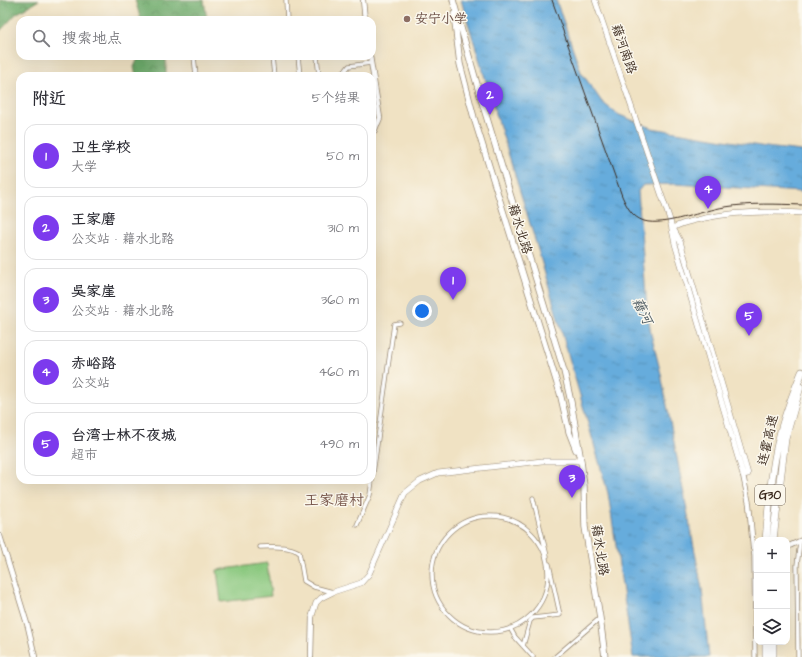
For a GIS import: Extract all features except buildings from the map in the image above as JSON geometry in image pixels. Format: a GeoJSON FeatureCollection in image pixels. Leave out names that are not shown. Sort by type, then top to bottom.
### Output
{"type":"FeatureCollection","features":[{"type":"Feature","properties":{"kind":"highway","name":"连霍高速"},"geometry":{"type":"LineString","coordinates":[[766,537],[770,494],[790,403],[802,372]]}},
{"type":"Feature","properties":{"kind":"highway","name":"连霍高速"},"geometry":{"type":"LineString","coordinates":[[782,439],[802,383]]}},
{"type":"Feature","properties":{"kind":"highway","name":"连霍高速"},"geometry":{"type":"LineString","coordinates":[[773,537],[780,450]]}},
{"type":"Feature","properties":{"kind":"highway"},"geometry":{"type":"LineString","coordinates":[[766,645],[766,657]]}},
{"type":"Feature","properties":{"kind":"highway"},"geometry":{"type":"LineString","coordinates":[[773,645],[773,657]]}},
{"type":"Feature","properties":{"kind":"main road","name":"藉水北路"},"geometry":{"type":"LineString","coordinates":[[453,0],[460,64],[474,118],[560,393],[569,432],[580,461]]}},
{"type":"Feature","properties":{"kind":"main road","name":"藉水北路"},"geometry":{"type":"LineString","coordinates":[[453,0],[482,102],[564,371],[571,402],[584,486],[585,527],[600,618],[602,643],[606,657]]}},
{"type":"Feature","properties":{"kind":"main road","name":"藉河南路"},"geometry":{"type":"LineString","coordinates":[[595,0],[673,228],[680,241],[747,468],[748,474],[743,475]]}},
{"type":"Feature","properties":{"kind":"main road"},"geometry":{"type":"LineString","coordinates":[[673,228],[681,223],[729,213],[770,211],[802,213]]}},
{"type":"Feature","properties":{"kind":"main road"},"geometry":{"type":"LineString","coordinates":[[312,616],[316,604],[321,598],[333,592],[361,583],[369,574],[405,493],[420,481],[438,473],[542,461],[580,461]]}},
{"type":"Feature","properties":{"kind":"street"},"geometry":{"type":"LineString","coordinates":[[286,0],[287,16]]}},
{"type":"Feature","properties":{"kind":"street"},"geometry":{"type":"LineString","coordinates":[[363,0],[365,16]]}},
{"type":"Feature","properties":{"kind":"street"},"geometry":{"type":"LineString","coordinates":[[194,60],[196,72]]}},
{"type":"Feature","properties":{"kind":"street"},"geometry":{"type":"LineString","coordinates":[[272,60],[274,72]]}},
{"type":"Feature","properties":{"kind":"street"},"geometry":{"type":"LineString","coordinates":[[298,60],[300,72]]}},
{"type":"Feature","properties":{"kind":"street"},"geometry":{"type":"LineString","coordinates":[[317,60],[319,72]]}},
{"type":"Feature","properties":{"kind":"street"},"geometry":{"type":"LineString","coordinates":[[371,60],[372,72]]}},
{"type":"Feature","properties":{"kind":"street"},"geometry":{"type":"LineString","coordinates":[[344,72],[349,66],[371,63]]}},
{"type":"Feature","properties":{"kind":"street"},"geometry":{"type":"LineString","coordinates":[[376,94],[380,118],[376,128]]}},
{"type":"Feature","properties":{"kind":"street"},"geometry":{"type":"LineString","coordinates":[[376,452],[394,324],[400,323]]}},
{"type":"Feature","properties":{"kind":"street"},"geometry":{"type":"LineString","coordinates":[[743,475],[754,541]]}},
{"type":"Feature","properties":{"kind":"street"},"geometry":{"type":"LineString","coordinates":[[357,525],[370,495],[372,484]]}},
{"type":"Feature","properties":{"kind":"street"},"geometry":{"type":"LineString","coordinates":[[523,646],[530,621],[533,618],[560,615],[533,498]]}},
{"type":"Feature","properties":{"kind":"street"},"geometry":{"type":"LineString","coordinates":[[491,517],[504,518],[515,522],[531,533],[544,554],[548,572],[547,585],[543,597],[537,608],[529,617],[510,628],[502,631],[489,632],[465,626],[455,620],[446,611],[436,595],[433,582],[433,570],[437,552],[443,541],[467,521],[491,517]]}},
{"type":"Feature","properties":{"kind":"street"},"geometry":{"type":"LineString","coordinates":[[0,536],[28,627],[35,657]]}},
{"type":"Feature","properties":{"kind":"street"},"geometry":{"type":"LineString","coordinates":[[790,546],[801,541]]}},
{"type":"Feature","properties":{"kind":"street"},"geometry":{"type":"LineString","coordinates":[[798,657],[797,565],[801,541]]}},
{"type":"Feature","properties":{"kind":"street"},"geometry":{"type":"LineString","coordinates":[[260,547],[293,548],[299,552],[304,581],[314,587],[333,592]]}},
{"type":"Feature","properties":{"kind":"street"},"geometry":{"type":"LineString","coordinates":[[754,573],[755,657]]}},
{"type":"Feature","properties":{"kind":"street"},"geometry":{"type":"LineString","coordinates":[[311,657],[312,616]]}},
{"type":"Feature","properties":{"kind":"street"},"geometry":{"type":"LineString","coordinates":[[556,657],[600,618]]}},
{"type":"Feature","properties":{"kind":"street"},"geometry":{"type":"LineString","coordinates":[[510,628],[515,637],[532,657]]}},
{"type":"Feature","properties":{"kind":"green space"},"geometry":{"type":"Polygon","coordinates":[[[0,0],[39,0],[16,14],[0,31],[0,0]]]}},
{"type":"Feature","properties":{"kind":"green space"},"geometry":{"type":"Polygon","coordinates":[[[135,0],[204,0],[206,16],[140,16],[135,0]]]}},
{"type":"Feature","properties":{"kind":"green space"},"geometry":{"type":"Polygon","coordinates":[[[137,60],[166,60],[166,72],[135,72],[134,67],[137,60]]]}},
{"type":"Feature","properties":{"kind":"green space"},"geometry":{"type":"Polygon","coordinates":[[[267,563],[271,596],[221,602],[217,570],[267,563]]]}},
{"type":"Feature","properties":{"kind":"water","name":"藉河"},"geometry":{"type":"Polygon","coordinates":[[[461,0],[556,0],[581,72],[602,102],[617,114],[652,128],[766,147],[802,151],[802,192],[675,184],[643,185],[638,191],[647,309],[651,334],[661,374],[702,589],[709,657],[633,657],[608,493],[539,253],[461,0]]]}},
{"type":"Feature","properties":{"kind":"tram line"},"geometry":{"type":"LineString","coordinates":[[552,0],[622,196],[628,208],[636,217],[644,221],[662,222],[735,206],[764,204],[802,205]]}},
{"type":"Feature","properties":{"kind":"place","name":"安宁小学"},"geometry":{"type":"Point","coordinates":[407,19]}},
{"type":"Feature","properties":{"kind":"place","name":"王家磨"},"geometry":{"type":"Point","coordinates":[490,115]}},
{"type":"Feature","properties":{"kind":"place","name":"赤峪路"},"geometry":{"type":"Point","coordinates":[708,209]}},
{"type":"Feature","properties":{"kind":"place","name":"卫生学校"},"geometry":{"type":"Point","coordinates":[453,300]}},
{"type":"Feature","properties":{"kind":"place","name":"台湾士林不夜城"},"geometry":{"type":"Point","coordinates":[749,336]}},
{"type":"Feature","properties":{"kind":"place","name":"吴家崖"},"geometry":{"type":"Point","coordinates":[572,498]}},
{"type":"Feature","properties":{"kind":"district","name":"王家磨村"},"geometry":{"type":"Point","coordinates":[334,500]}}]}
